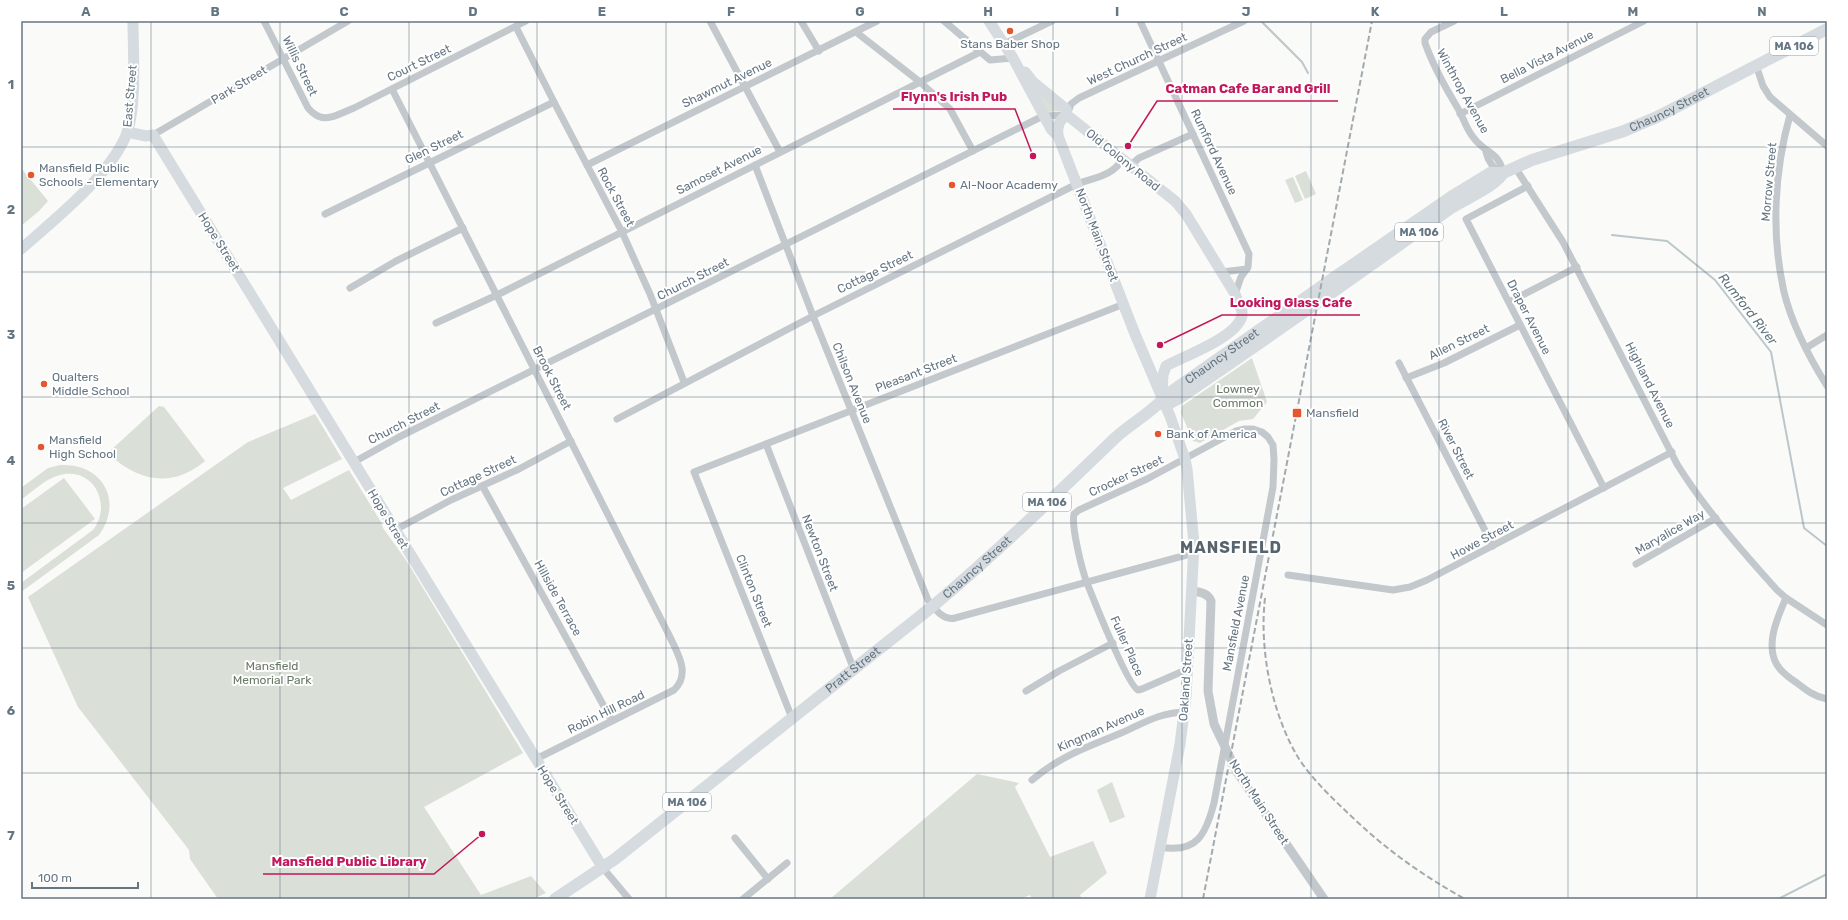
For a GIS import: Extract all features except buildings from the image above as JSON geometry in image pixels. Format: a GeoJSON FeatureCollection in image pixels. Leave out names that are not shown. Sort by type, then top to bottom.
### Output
{"type":"FeatureCollection","features":[{"type":"Feature","properties":{"kind":"main road","name":"East Street"},"geometry":{"type":"LineString","coordinates":[[21,249],[91,183],[116,154],[127,132],[132,93],[133,21]]}},
{"type":"Feature","properties":{"kind":"main road","name":"North Main Street"},"geometry":{"type":"LineString","coordinates":[[989,21],[1013,58],[1043,116],[1058,136],[1185,459]]}},
{"type":"Feature","properties":{"kind":"main road","name":"Chauncy Street"},"geometry":{"type":"LineString","coordinates":[[933,606],[982,565],[1126,428],[1162,400],[1170,403],[1181,397],[1305,312],[1454,206],[1498,181],[1503,173],[1532,160],[1624,131],[1659,116],[1827,29]]}},
{"type":"Feature","properties":{"kind":"main road","name":"Old Colony Road"},"geometry":{"type":"LineString","coordinates":[[1013,58],[1033,82],[1066,109],[1067,115],[1174,201],[1186,214],[1235,294],[1242,311],[1241,320],[1236,327],[1211,343],[1166,366]]}},
{"type":"Feature","properties":{"kind":"main road"},"geometry":{"type":"LineString","coordinates":[[1058,136],[1059,123],[1062,118],[1067,115]]}},
{"type":"Feature","properties":{"kind":"main road"},"geometry":{"type":"LineString","coordinates":[[127,132],[146,136],[153,135]]}},
{"type":"Feature","properties":{"kind":"main road","name":"Hope Street"},"geometry":{"type":"LineString","coordinates":[[153,135],[603,868]]}},
{"type":"Feature","properties":{"kind":"main road"},"geometry":{"type":"LineString","coordinates":[[1142,350],[1152,363],[1159,366],[1166,366],[1163,375],[1162,400]]}},
{"type":"Feature","properties":{"kind":"main road","name":"Oakland Street"},"geometry":{"type":"LineString","coordinates":[[1150,899],[1184,712],[1188,670],[1194,553],[1185,459]]}},
{"type":"Feature","properties":{"kind":"main road","name":"Pratt Street"},"geometry":{"type":"LineString","coordinates":[[555,899],[603,868],[933,606]]}},
{"type":"Feature","properties":{"kind":"street","name":"Willis Street"},"geometry":{"type":"LineString","coordinates":[[264,21],[308,108],[314,115],[320,118]]}},
{"type":"Feature","properties":{"kind":"street","name":"Park Street"},"geometry":{"type":"LineString","coordinates":[[153,135],[348,21]]}},
{"type":"Feature","properties":{"kind":"street","name":"Court Street"},"geometry":{"type":"LineString","coordinates":[[320,118],[354,108],[526,21]]}},
{"type":"Feature","properties":{"kind":"street"},"geometry":{"type":"LineString","coordinates":[[710,21],[780,152]]}},
{"type":"Feature","properties":{"kind":"street"},"geometry":{"type":"LineString","coordinates":[[801,21],[819,50]]}},
{"type":"Feature","properties":{"kind":"street","name":"Shawmut Avenue"},"geometry":{"type":"LineString","coordinates":[[587,165],[877,21]]}},
{"type":"Feature","properties":{"kind":"street"},"geometry":{"type":"LineString","coordinates":[[944,21],[990,60],[1013,58]]}},
{"type":"Feature","properties":{"kind":"street"},"geometry":{"type":"LineString","coordinates":[[1004,44],[1052,21]]}},
{"type":"Feature","properties":{"kind":"street","name":"Rumford Avenue"},"geometry":{"type":"LineString","coordinates":[[1140,21],[1249,254],[1247,269],[1241,277],[1235,294]]}},
{"type":"Feature","properties":{"kind":"street","name":"West Church Street"},"geometry":{"type":"LineString","coordinates":[[1067,115],[1071,104],[1079,98],[1244,21]]}},
{"type":"Feature","properties":{"kind":"street","name":"Winthrop Avenue"},"geometry":{"type":"LineString","coordinates":[[1454,21],[1431,32],[1425,39],[1428,53],[1472,137],[1486,152],[1487,158],[1492,167],[1503,173]]}},
{"type":"Feature","properties":{"kind":"street","name":"Bella Vista Avenue"},"geometry":{"type":"LineString","coordinates":[[1460,114],[1644,21]]}},
{"type":"Feature","properties":{"kind":"street","name":"Rock Street"},"geometry":{"type":"LineString","coordinates":[[516,27],[622,232],[650,294],[684,382]]}},
{"type":"Feature","properties":{"kind":"street"},"geometry":{"type":"LineString","coordinates":[[856,32],[920,82],[950,109],[973,150]]}},
{"type":"Feature","properties":{"kind":"street","name":"Samoset Avenue"},"geometry":{"type":"LineString","coordinates":[[436,323],[497,295],[980,52]]}},
{"type":"Feature","properties":{"kind":"street"},"geometry":{"type":"LineString","coordinates":[[1756,65],[1766,91],[1790,115],[1827,146]]}},
{"type":"Feature","properties":{"kind":"street","name":"Brook Street"},"geometry":{"type":"LineString","coordinates":[[392,89],[671,639],[684,672],[682,680]]}},
{"type":"Feature","properties":{"kind":"street","name":"Glen Street"},"geometry":{"type":"LineString","coordinates":[[324,214],[554,102]]}},
{"type":"Feature","properties":{"kind":"street"},"geometry":{"type":"LineString","coordinates":[[1043,116],[1067,115]]}},
{"type":"Feature","properties":{"kind":"street","name":"Morrow Street"},"geometry":{"type":"LineString","coordinates":[[1790,115],[1785,135],[1779,175],[1776,215],[1776,233],[1784,294],[1799,334],[1827,386]]}},
{"type":"Feature","properties":{"kind":"street","name":"Church Street"},"geometry":{"type":"LineString","coordinates":[[354,462],[535,369],[1043,116]]}},
{"type":"Feature","properties":{"kind":"street","name":"Cottage Street"},"geometry":{"type":"LineString","coordinates":[[617,418],[813,316],[1077,184],[1112,171],[1126,162],[1139,158],[1194,134]]}},
{"type":"Feature","properties":{"kind":"street","name":"Chilson Avenue"},"geometry":{"type":"LineString","coordinates":[[755,165],[813,316],[928,600],[933,606]]}},
{"type":"Feature","properties":{"kind":"street","name":"Highland Avenue"},"geometry":{"type":"LineString","coordinates":[[1515,167],[1563,242],[1577,267],[1672,452],[1693,489],[1757,568],[1786,598],[1827,625]]}},
{"type":"Feature","properties":{"kind":"street","name":"Draper Avenue"},"geometry":{"type":"LineString","coordinates":[[1528,186],[1466,219],[1604,488]]}},
{"type":"Feature","properties":{"kind":"street"},"geometry":{"type":"LineString","coordinates":[[350,288],[396,261],[463,228]]}},
{"type":"Feature","properties":{"kind":"street"},"geometry":{"type":"LineString","coordinates":[[1509,302],[1577,267]]}},
{"type":"Feature","properties":{"kind":"street"},"geometry":{"type":"LineString","coordinates":[[1222,272],[1247,269]]}},
{"type":"Feature","properties":{"kind":"street","name":"Pleasant Street"},"geometry":{"type":"LineString","coordinates":[[694,472],[1124,304]]}},
{"type":"Feature","properties":{"kind":"street","name":"Allen Street"},"geometry":{"type":"LineString","coordinates":[[1406,378],[1444,362],[1520,325]]}},
{"type":"Feature","properties":{"kind":"street"},"geometry":{"type":"LineString","coordinates":[[1806,348],[1827,335]]}},
{"type":"Feature","properties":{"kind":"street","name":"River Street"},"geometry":{"type":"LineString","coordinates":[[1399,363],[1493,546]]}},
{"type":"Feature","properties":{"kind":"street","name":"Mansfield Avenue"},"geometry":{"type":"LineString","coordinates":[[1160,847],[1180,848],[1193,843],[1203,834],[1210,818],[1272,494],[1274,452],[1268,437],[1262,432],[1253,429],[1245,429],[1236,431],[1185,459]]}},
{"type":"Feature","properties":{"kind":"street","name":"Cottage Street"},"geometry":{"type":"LineString","coordinates":[[395,530],[450,500],[483,487],[571,441]]}},
{"type":"Feature","properties":{"kind":"street","name":"Newton Street"},"geometry":{"type":"LineString","coordinates":[[766,444],[854,670]]}},
{"type":"Feature","properties":{"kind":"street","name":"Howe Street"},"geometry":{"type":"LineString","coordinates":[[1288,576],[1393,590],[1410,587],[1428,580],[1672,452]]}},
{"type":"Feature","properties":{"kind":"street","name":"Crocker Street"},"geometry":{"type":"LineString","coordinates":[[1087,582],[1073,526],[1074,514],[1078,510],[1154,476],[1185,459]]}},
{"type":"Feature","properties":{"kind":"street","name":"Clinton Street"},"geometry":{"type":"LineString","coordinates":[[694,472],[792,718]]}},
{"type":"Feature","properties":{"kind":"street","name":"Hillside Terrace"},"geometry":{"type":"LineString","coordinates":[[483,487],[612,721]]}},
{"type":"Feature","properties":{"kind":"street","name":"Maryalice Way"},"geometry":{"type":"LineString","coordinates":[[1636,564],[1716,518]]}},
{"type":"Feature","properties":{"kind":"street"},"geometry":{"type":"LineString","coordinates":[[933,606],[943,616],[951,619],[1194,553]]}},
{"type":"Feature","properties":{"kind":"street","name":"Fuller Place"},"geometry":{"type":"LineString","coordinates":[[1087,582],[1128,677],[1136,690],[1142,689],[1188,670]]}},
{"type":"Feature","properties":{"kind":"street","name":"North Main Street"},"geometry":{"type":"LineString","coordinates":[[1192,591],[1205,594],[1210,597],[1212,601],[1208,691],[1210,709],[1218,733],[1237,772],[1324,899]]}},
{"type":"Feature","properties":{"kind":"street"},"geometry":{"type":"LineString","coordinates":[[1786,598],[1774,630],[1773,653],[1776,663],[1784,673],[1808,691],[1827,699]]}},
{"type":"Feature","properties":{"kind":"street"},"geometry":{"type":"LineString","coordinates":[[1026,691],[1058,671],[1113,643]]}},
{"type":"Feature","properties":{"kind":"street","name":"Robin Hill Road"},"geometry":{"type":"LineString","coordinates":[[536,759],[674,690],[682,680]]}},
{"type":"Feature","properties":{"kind":"street","name":"Kingman Avenue"},"geometry":{"type":"LineString","coordinates":[[1032,780],[1050,765],[1075,752],[1156,717],[1169,713],[1184,712]]}},
{"type":"Feature","properties":{"kind":"street"},"geometry":{"type":"LineString","coordinates":[[735,838],[768,879]]}},
{"type":"Feature","properties":{"kind":"street"},"geometry":{"type":"LineString","coordinates":[[743,899],[787,863]]}},
{"type":"Feature","properties":{"kind":"street","name":"Hope Street"},"geometry":{"type":"LineString","coordinates":[[603,868],[629,899]]}},
{"type":"Feature","properties":{"kind":"green space"},"geometry":{"type":"Polygon","coordinates":[[[1034,87],[1065,111],[1046,112],[1034,87]]]}},
{"type":"Feature","properties":{"kind":"green space"},"geometry":{"type":"Polygon","coordinates":[[[21,168],[48,201],[39,211],[21,226],[21,168]]]}},
{"type":"Feature","properties":{"kind":"green space"},"geometry":{"type":"Polygon","coordinates":[[[1306,171],[1316,194],[1305,199],[1295,176],[1306,171]]]}},
{"type":"Feature","properties":{"kind":"green space"},"geometry":{"type":"Polygon","coordinates":[[[1293,177],[1303,200],[1295,203],[1285,180],[1293,177]]]}},
{"type":"Feature","properties":{"kind":"green space","name":"Lowney Common"},"geometry":{"type":"Polygon","coordinates":[[[1252,358],[1267,402],[1253,419],[1239,421],[1200,443],[1193,441],[1181,413],[1182,406],[1252,358]]]}},
{"type":"Feature","properties":{"kind":"green space"},"geometry":{"type":"Polygon","coordinates":[[[159,406],[164,407],[205,461],[193,470],[169,478],[144,476],[121,464],[110,455],[110,451],[159,406]]]}},
{"type":"Feature","properties":{"kind":"green space","name":"Mansfield Memorial Park"},"geometry":{"type":"Polygon","coordinates":[[[315,414],[342,459],[283,488],[291,500],[349,470],[381,522],[383,528],[406,560],[523,753],[424,807],[481,895],[531,876],[546,893],[533,899],[218,899],[190,859],[189,850],[78,707],[28,597],[248,442],[315,414]]]}},
{"type":"Feature","properties":{"kind":"green space"},"geometry":{"type":"Polygon","coordinates":[[[60,465],[75,466],[87,470],[97,477],[105,486],[109,497],[109,509],[106,522],[99,535],[21,592],[21,583],[93,530],[99,520],[101,509],[100,499],[96,489],[82,476],[72,474],[60,475],[49,479],[21,500],[21,488],[48,468],[60,465]]]}},
{"type":"Feature","properties":{"kind":"green space"},"geometry":{"type":"Polygon","coordinates":[[[64,478],[95,519],[21,573],[21,509],[64,478]]]}},
{"type":"Feature","properties":{"kind":"green space"},"geometry":{"type":"Polygon","coordinates":[[[977,774],[1019,783],[1015,787],[1050,857],[1093,841],[1107,873],[1080,895],[1082,899],[1032,899],[1030,895],[1020,899],[830,899],[977,774]]]}},
{"type":"Feature","properties":{"kind":"green space"},"geometry":{"type":"Polygon","coordinates":[[[1112,782],[1125,817],[1110,823],[1097,790],[1112,782]]]}},
{"type":"Feature","properties":{"kind":"waterway","name":"Rumford River"},"geometry":{"type":"LineString","coordinates":[[1261,21],[1302,62],[1308,73]]}},
{"type":"Feature","properties":{"kind":"waterway","name":"Rumford River"},"geometry":{"type":"LineString","coordinates":[[1612,235],[1667,241],[1715,280],[1771,352],[1804,528],[1827,546]]}},
{"type":"Feature","properties":{"kind":"waterway","name":"Rumford River"},"geometry":{"type":"LineString","coordinates":[[1778,899],[1827,874]]}},
{"type":"Feature","properties":{"kind":"railway"},"geometry":{"type":"LineString","coordinates":[[1203,899],[1372,21]]}},
{"type":"Feature","properties":{"kind":"railway"},"geometry":{"type":"LineString","coordinates":[[1265,598],[1264,639],[1270,682],[1281,723],[1299,759],[1323,788],[1350,815],[1390,850],[1434,881],[1465,899]]}},
{"type":"Feature","properties":{"kind":"place","name":"Stans Baber Shop"},"geometry":{"type":"Point","coordinates":[1010,31]}},
{"type":"Feature","properties":{"kind":"place","name":"Catman Cafe Bar and Grill"},"geometry":{"type":"Point","coordinates":[1128,146]}},
{"type":"Feature","properties":{"kind":"place","name":"Flynn's Irish Pub"},"geometry":{"type":"Point","coordinates":[1033,156]}},
{"type":"Feature","properties":{"kind":"place","name":"Mansfield Public Schools - Elementary"},"geometry":{"type":"Point","coordinates":[31,175]}},
{"type":"Feature","properties":{"kind":"place","name":"Al-Noor Academy"},"geometry":{"type":"Point","coordinates":[952,185]}},
{"type":"Feature","properties":{"kind":"place","name":"Looking Glass Cafe"},"geometry":{"type":"Point","coordinates":[1160,345]}},
{"type":"Feature","properties":{"kind":"place","name":"Qualters Middle School"},"geometry":{"type":"Point","coordinates":[44,384]}},
{"type":"Feature","properties":{"kind":"place","name":"Mansfield"},"geometry":{"type":"Point","coordinates":[1297,413]}},
{"type":"Feature","properties":{"kind":"place","name":"Bank of America"},"geometry":{"type":"Point","coordinates":[1158,434]}},
{"type":"Feature","properties":{"kind":"place","name":"Mansfield High School"},"geometry":{"type":"Point","coordinates":[41,447]}},
{"type":"Feature","properties":{"kind":"place","name":"Mansfield Public Library"},"geometry":{"type":"Point","coordinates":[482,834]}},
{"type":"Feature","properties":{"kind":"district","name":"MANSFIELD"},"geometry":{"type":"Point","coordinates":[1231,547]}}]}
